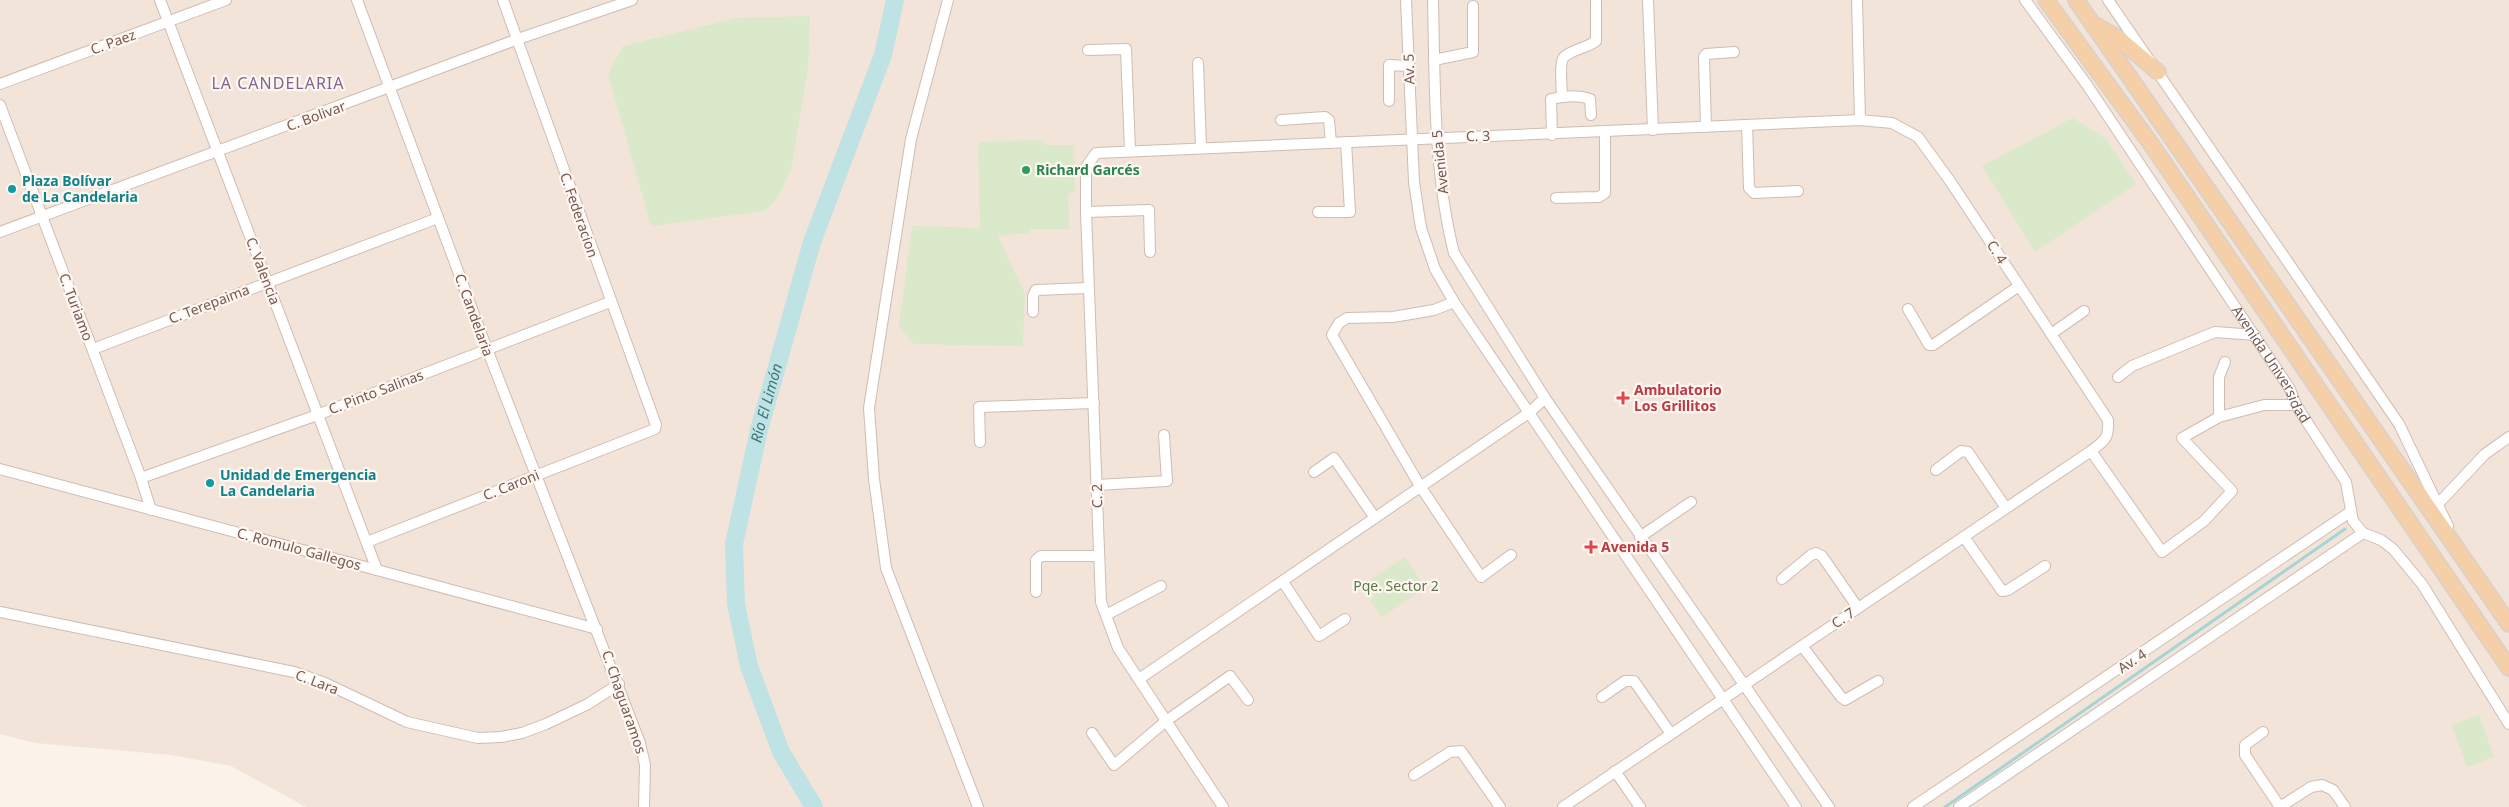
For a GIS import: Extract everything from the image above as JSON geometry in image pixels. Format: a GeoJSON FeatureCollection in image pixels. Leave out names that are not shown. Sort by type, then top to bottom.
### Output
{"type":"FeatureCollection","features":[{"type":"Feature","properties":{"kind":"main road","name":"Avenida Universidad"},"geometry":{"type":"LineString","coordinates":[[2046,0],[2156,152],[2509,668]]}},
{"type":"Feature","properties":{"kind":"main road"},"geometry":{"type":"LineString","coordinates":[[2076,0],[2509,624]]}},
{"type":"Feature","properties":{"kind":"main road"},"geometry":{"type":"LineString","coordinates":[[2092,23],[2118,38],[2158,72]]}},
{"type":"Feature","properties":{"kind":"street","name":"C. Valencia"},"geometry":{"type":"LineString","coordinates":[[160,0],[317,415],[378,570]]}},
{"type":"Feature","properties":{"kind":"street","name":"C. Paez"},"geometry":{"type":"LineString","coordinates":[[0,84],[226,0]]}},
{"type":"Feature","properties":{"kind":"street","name":"C. Candelaria"},"geometry":{"type":"LineString","coordinates":[[357,0],[535,476],[597,629]]}},
{"type":"Feature","properties":{"kind":"street","name":"C. Federacion"},"geometry":{"type":"LineString","coordinates":[[503,0],[610,302],[656,425],[654,429]]}},
{"type":"Feature","properties":{"kind":"street","name":"C. Bolivar"},"geometry":{"type":"LineString","coordinates":[[0,232],[42,218],[518,39],[632,0]]}},
{"type":"Feature","properties":{"kind":"street"},"geometry":{"type":"LineString","coordinates":[[948,0],[911,139],[869,408],[874,479],[886,568],[978,807]]}},
{"type":"Feature","properties":{"kind":"street","name":"Av. 5"},"geometry":{"type":"LineString","coordinates":[[1406,0],[1412,138]]}},
{"type":"Feature","properties":{"kind":"street","name":"Avenida 5"},"geometry":{"type":"LineString","coordinates":[[1432,0],[1436,137],[1447,227],[1454,253],[1545,398],[1829,807]]}},
{"type":"Feature","properties":{"kind":"street"},"geometry":{"type":"LineString","coordinates":[[1648,0],[1653,130]]}},
{"type":"Feature","properties":{"kind":"street"},"geometry":{"type":"LineString","coordinates":[[1857,0],[1860,120]]}},
{"type":"Feature","properties":{"kind":"street","name":"Avenida Universidad"},"geometry":{"type":"LineString","coordinates":[[2025,0],[2087,85],[2256,335],[2290,390],[2296,405],[2346,482],[2350,498],[2350,512],[2353,520],[2363,533]]}},
{"type":"Feature","properties":{"kind":"street"},"geometry":{"type":"LineString","coordinates":[[2108,0],[2399,424],[2437,506],[2475,575]]}},
{"type":"Feature","properties":{"kind":"street"},"geometry":{"type":"LineString","coordinates":[[1562,97],[1562,62],[1564,56],[1588,47],[1596,41],[1596,2]]}},
{"type":"Feature","properties":{"kind":"street"},"geometry":{"type":"LineString","coordinates":[[1434,60],[1473,52],[1473,6]]}},
{"type":"Feature","properties":{"kind":"street"},"geometry":{"type":"LineString","coordinates":[[1088,50],[1126,49],[1130,152]]}},
{"type":"Feature","properties":{"kind":"street"},"geometry":{"type":"LineString","coordinates":[[1706,127],[1704,57],[1706,54],[1734,52]]}},
{"type":"Feature","properties":{"kind":"street"},"geometry":{"type":"LineString","coordinates":[[1198,64],[1201,148]]}},
{"type":"Feature","properties":{"kind":"street"},"geometry":{"type":"LineString","coordinates":[[1389,101],[1389,65],[1409,66]]}},
{"type":"Feature","properties":{"kind":"street"},"geometry":{"type":"LineString","coordinates":[[1552,135],[1551,99],[1583,97],[1590,99],[1591,116]]}},
{"type":"Feature","properties":{"kind":"street","name":"C. Turiamo"},"geometry":{"type":"LineString","coordinates":[[0,105],[141,478],[151,510]]}},
{"type":"Feature","properties":{"kind":"street"},"geometry":{"type":"LineString","coordinates":[[1281,120],[1325,117],[1329,120],[1331,142]]}},
{"type":"Feature","properties":{"kind":"street","name":"C. 3"},"geometry":{"type":"LineString","coordinates":[[1096,154],[1412,138],[1552,135],[1860,120]]}},
{"type":"Feature","properties":{"kind":"street","name":"C. 4"},"geometry":{"type":"LineString","coordinates":[[1860,120],[1892,123],[1918,137],[1950,181],[2108,420]]}},
{"type":"Feature","properties":{"kind":"street"},"geometry":{"type":"LineString","coordinates":[[1747,125],[1750,188],[1754,193],[1798,191]]}},
{"type":"Feature","properties":{"kind":"street"},"geometry":{"type":"LineString","coordinates":[[1556,198],[1599,197],[1605,193],[1605,132]]}},
{"type":"Feature","properties":{"kind":"street","name":"Avenida 5"},"geometry":{"type":"LineString","coordinates":[[1412,138],[1414,182],[1421,228],[1435,269],[1454,302],[1796,807]]}},
{"type":"Feature","properties":{"kind":"street"},"geometry":{"type":"LineString","coordinates":[[1318,212],[1350,212],[1346,142]]}},
{"type":"Feature","properties":{"kind":"street","name":"C. 2"},"geometry":{"type":"LineString","coordinates":[[1096,154],[1086,166],[1086,212],[1101,602],[1118,648],[1224,807]]}},
{"type":"Feature","properties":{"kind":"street"},"geometry":{"type":"LineString","coordinates":[[1086,212],[1149,210],[1150,252]]}},
{"type":"Feature","properties":{"kind":"street","name":"C. Terepaima"},"geometry":{"type":"LineString","coordinates":[[92,349],[438,218]]}},
{"type":"Feature","properties":{"kind":"street"},"geometry":{"type":"LineString","coordinates":[[1908,309],[1929,345],[1933,345],[2019,286]]}},
{"type":"Feature","properties":{"kind":"street"},"geometry":{"type":"LineString","coordinates":[[1033,312],[1033,296],[1036,290],[1088,288]]}},
{"type":"Feature","properties":{"kind":"street","name":"C. Pinto Salinas"},"geometry":{"type":"LineString","coordinates":[[141,478],[317,415],[610,302]]}},
{"type":"Feature","properties":{"kind":"street"},"geometry":{"type":"LineString","coordinates":[[1454,302],[1434,310],[1394,317],[1347,318],[1339,324],[1332,335],[1420,486],[1481,577],[1511,555]]}},
{"type":"Feature","properties":{"kind":"street"},"geometry":{"type":"LineString","coordinates":[[2051,334],[2084,311]]}},
{"type":"Feature","properties":{"kind":"street"},"geometry":{"type":"LineString","coordinates":[[2118,377],[2132,366],[2215,332],[2256,335]]}},
{"type":"Feature","properties":{"kind":"street"},"geometry":{"type":"LineString","coordinates":[[2219,418],[2219,377],[2225,362]]}},
{"type":"Feature","properties":{"kind":"street"},"geometry":{"type":"LineString","coordinates":[[1139,679],[1530,412],[1545,398]]}},
{"type":"Feature","properties":{"kind":"street"},"geometry":{"type":"LineString","coordinates":[[980,442],[979,407],[1094,403]]}},
{"type":"Feature","properties":{"kind":"street"},"geometry":{"type":"LineString","coordinates":[[2091,451],[2162,552],[2204,521],[2232,491],[2182,438],[2219,418],[2264,404],[2296,405]]}},
{"type":"Feature","properties":{"kind":"street","name":"C. 7"},"geometry":{"type":"LineString","coordinates":[[1564,807],[2091,451],[2106,439],[2109,434],[2108,420]]}},
{"type":"Feature","properties":{"kind":"street","name":"C. Caroni"},"geometry":{"type":"LineString","coordinates":[[367,542],[654,429]]}},
{"type":"Feature","properties":{"kind":"street"},"geometry":{"type":"LineString","coordinates":[[1097,485],[1167,481],[1164,434]]}},
{"type":"Feature","properties":{"kind":"street"},"geometry":{"type":"LineString","coordinates":[[2437,506],[2485,454],[2509,437]]}},
{"type":"Feature","properties":{"kind":"street"},"geometry":{"type":"LineString","coordinates":[[1936,470],[1961,451],[1968,452],[2006,508]]}},
{"type":"Feature","properties":{"kind":"street"},"geometry":{"type":"LineString","coordinates":[[1314,472],[1334,458],[1375,518]]}},
{"type":"Feature","properties":{"kind":"street","name":"C. Romulo Gallegos"},"geometry":{"type":"LineString","coordinates":[[0,469],[597,629]]}},
{"type":"Feature","properties":{"kind":"street"},"geometry":{"type":"LineString","coordinates":[[1640,537],[1691,502]]}},
{"type":"Feature","properties":{"kind":"street","name":"Av. 4"},"geometry":{"type":"LineString","coordinates":[[1913,807],[2350,512]]}},
{"type":"Feature","properties":{"kind":"street"},"geometry":{"type":"LineString","coordinates":[[2363,533],[2381,540],[2392,548],[2422,584],[2509,724]]}},
{"type":"Feature","properties":{"kind":"street","name":"Av. 4"},"geometry":{"type":"LineString","coordinates":[[1959,807],[2363,533]]}},
{"type":"Feature","properties":{"kind":"street"},"geometry":{"type":"LineString","coordinates":[[1964,537],[2002,591],[2008,590],[2045,566]]}},
{"type":"Feature","properties":{"kind":"street"},"geometry":{"type":"LineString","coordinates":[[1782,578],[1811,554],[1816,553],[1822,556],[1858,608]]}},
{"type":"Feature","properties":{"kind":"street"},"geometry":{"type":"LineString","coordinates":[[1036,592],[1036,560],[1041,556],[1098,556]]}},
{"type":"Feature","properties":{"kind":"street"},"geometry":{"type":"LineString","coordinates":[[1283,582],[1319,636],[1345,619]]}},
{"type":"Feature","properties":{"kind":"street"},"geometry":{"type":"LineString","coordinates":[[1106,615],[1161,586]]}},
{"type":"Feature","properties":{"kind":"street","name":"C. Lara"},"geometry":{"type":"LineString","coordinates":[[0,612],[294,672],[325,683],[407,722],[478,738],[501,738],[538,727],[588,704],[619,684]]}},
{"type":"Feature","properties":{"kind":"street","name":"C. Chaguaramos"},"geometry":{"type":"LineString","coordinates":[[597,629],[640,743],[645,765],[644,807]]}},
{"type":"Feature","properties":{"kind":"street"},"geometry":{"type":"LineString","coordinates":[[1802,646],[1841,697],[1846,700],[1878,681]]}},
{"type":"Feature","properties":{"kind":"street"},"geometry":{"type":"LineString","coordinates":[[1092,733],[1114,765],[1166,721],[1230,676],[1248,700]]}},
{"type":"Feature","properties":{"kind":"street"},"geometry":{"type":"LineString","coordinates":[[1602,697],[1625,682],[1634,682],[1671,734]]}},
{"type":"Feature","properties":{"kind":"street"},"geometry":{"type":"LineString","coordinates":[[2263,732],[2245,745],[2245,755],[2280,807],[2312,787],[2322,784],[2333,790],[2345,807]]}},
{"type":"Feature","properties":{"kind":"street"},"geometry":{"type":"LineString","coordinates":[[1414,775],[1450,752],[1461,751],[1500,807]]}},
{"type":"Feature","properties":{"kind":"street"},"geometry":{"type":"LineString","coordinates":[[1615,771],[1640,807]]}},
{"type":"Feature","properties":{"kind":"shaded area"},"geometry":{"type":"Polygon","coordinates":[[[0,0],[2509,0],[2509,807],[306,807],[231,766],[171,755],[35,743],[0,734],[0,0]]]}},
{"type":"Feature","properties":{"kind":"green space"},"geometry":{"type":"Polygon","coordinates":[[[810,16],[808,69],[791,170],[777,199],[764,211],[651,226],[608,74],[623,46],[737,18],[810,16]]]}},
{"type":"Feature","properties":{"kind":"green space"},"geometry":{"type":"Polygon","coordinates":[[[2073,118],[2106,139],[2136,184],[2035,252],[1982,166],[2073,118]]]}},
{"type":"Feature","properties":{"kind":"green space"},"geometry":{"type":"Polygon","coordinates":[[[1042,140],[1046,145],[1074,145],[1075,191],[1068,194],[1069,229],[1030,229],[1029,233],[998,236],[1025,294],[1023,346],[913,344],[899,326],[912,226],[980,228],[978,148],[981,142],[1042,140]]]}},
{"type":"Feature","properties":{"kind":"green space","name":"Pqe. Sector 2"},"geometry":{"type":"Polygon","coordinates":[[[1405,557],[1425,588],[1382,617],[1370,600],[1375,596],[1366,583],[1405,557]]]}},
{"type":"Feature","properties":{"kind":"green space"},"geometry":{"type":"Polygon","coordinates":[[[2479,715],[2494,757],[2467,767],[2452,725],[2479,715]]]}},
{"type":"Feature","properties":{"kind":"waterway","name":"Río El Limón"},"geometry":{"type":"LineString","coordinates":[[814,807],[781,752],[749,666],[736,604],[734,544],[759,430],[812,242],[883,55],[895,0]]}},
{"type":"Feature","properties":{"kind":"waterway"},"geometry":{"type":"LineString","coordinates":[[1945,807],[2345,529]]}},
{"type":"Feature","properties":{"kind":"place","name":"Richard Garcés"},"geometry":{"type":"Point","coordinates":[1026,170]}},
{"type":"Feature","properties":{"kind":"place","name":"Plaza Bolívar de La Candelaria"},"geometry":{"type":"Point","coordinates":[12,189]}},
{"type":"Feature","properties":{"kind":"place","name":"Ambulatorio Los Grillitos"},"geometry":{"type":"Point","coordinates":[1623,398]}},
{"type":"Feature","properties":{"kind":"place","name":"Unidad de Emergencia La Candelaria"},"geometry":{"type":"Point","coordinates":[210,483]}},
{"type":"Feature","properties":{"kind":"place","name":"Avenida 5"},"geometry":{"type":"Point","coordinates":[1591,547]}},
{"type":"Feature","properties":{"kind":"district","name":"LA CANDELARIA"},"geometry":{"type":"Point","coordinates":[278,83]}}]}
